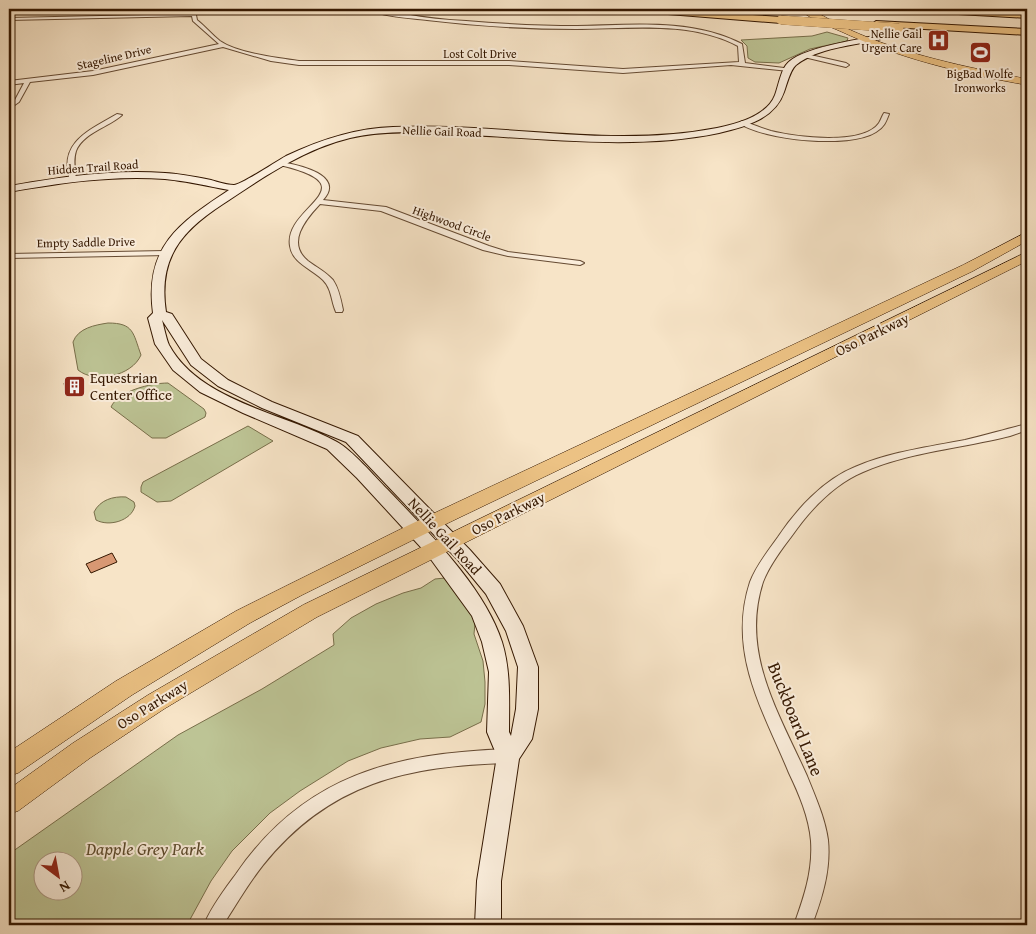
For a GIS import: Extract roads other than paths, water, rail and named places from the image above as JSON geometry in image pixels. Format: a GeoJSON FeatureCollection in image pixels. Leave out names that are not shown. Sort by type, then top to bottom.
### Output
{"type":"FeatureCollection","features":[{"type":"Feature","properties":{"kind":"highway"},"geometry":{"type":"LineString","coordinates":[[631,9],[778,18],[869,20],[1027,32]]}},
{"type":"Feature","properties":{"kind":"highway"},"geometry":{"type":"LineString","coordinates":[[666,9],[899,28],[1027,32]]}},
{"type":"Feature","properties":{"kind":"highway"},"geometry":{"type":"LineString","coordinates":[[829,9],[1027,16]]}},
{"type":"Feature","properties":{"kind":"highway"},"geometry":{"type":"LineString","coordinates":[[907,9],[1027,16]]}},
{"type":"Feature","properties":{"kind":"highway"},"geometry":{"type":"LineString","coordinates":[[967,9],[1027,16]]}},
{"type":"Feature","properties":{"kind":"highway"},"geometry":{"type":"LineString","coordinates":[[824,21],[1027,32]]}},
{"type":"Feature","properties":{"kind":"main road"},"geometry":{"type":"LineString","coordinates":[[803,9],[824,21],[931,60],[1027,82]]}},
{"type":"Feature","properties":{"kind":"main road"},"geometry":{"type":"LineString","coordinates":[[814,9],[874,39],[1027,77]]}},
{"type":"Feature","properties":{"kind":"main road","name":"Oso Parkway"},"geometry":{"type":"LineString","coordinates":[[9,766],[124,688],[243,617],[425,526],[968,268],[1027,236]]}},
{"type":"Feature","properties":{"kind":"main road","name":"Oso Parkway"},"geometry":{"type":"LineString","coordinates":[[9,803],[52,770],[132,715],[213,665],[310,611],[1027,256]]}},
{"type":"Feature","properties":{"kind":"street"},"geometry":{"type":"LineString","coordinates":[[9,19],[194,15],[201,9]]}},
{"type":"Feature","properties":{"kind":"street"},"geometry":{"type":"LineString","coordinates":[[340,12],[349,9]]}},
{"type":"Feature","properties":{"kind":"street"},"geometry":{"type":"LineString","coordinates":[[370,9],[419,18],[524,26],[678,28],[707,31],[727,37],[740,45],[742,63]]}},
{"type":"Feature","properties":{"kind":"street"},"geometry":{"type":"LineString","coordinates":[[1022,9],[1027,9]]}},
{"type":"Feature","properties":{"kind":"street","name":"Lost Colt Drive"},"geometry":{"type":"LineString","coordinates":[[194,15],[198,23],[223,44],[271,59],[314,64],[491,62],[636,71],[716,63],[742,63],[789,69]]}},
{"type":"Feature","properties":{"kind":"street"},"geometry":{"type":"LineString","coordinates":[[789,69],[826,49],[874,39]]}},
{"type":"Feature","properties":{"kind":"street","name":"Stageline Drive"},"geometry":{"type":"LineString","coordinates":[[9,83],[93,73],[223,44]]}},
{"type":"Feature","properties":{"kind":"street"},"geometry":{"type":"LineString","coordinates":[[809,57],[846,65]]}},
{"type":"Feature","properties":{"kind":"street"},"geometry":{"type":"LineString","coordinates":[[632,65],[636,71]]}},
{"type":"Feature","properties":{"kind":"street","name":"Nellie Gail Road"},"geometry":{"type":"LineString","coordinates":[[488,925],[489,881],[508,756],[521,738],[527,709],[528,667],[516,630],[493,589],[442,545],[425,526],[333,446],[213,393],[178,367],[162,344],[155,318],[160,314],[157,300],[157,275],[165,254],[182,230],[198,215],[282,164],[325,142],[378,131],[430,130],[644,139],[695,134],[742,123],[758,116],[772,106],[780,96],[789,69]]}},
{"type":"Feature","properties":{"kind":"street"},"geometry":{"type":"LineString","coordinates":[[9,107],[17,101],[28,82]]}},
{"type":"Feature","properties":{"kind":"street"},"geometry":{"type":"LineString","coordinates":[[742,123],[781,135],[816,139],[838,139],[875,131],[886,122],[886,114]]}},
{"type":"Feature","properties":{"kind":"street"},"geometry":{"type":"LineString","coordinates":[[72,179],[72,153],[74,148],[92,132],[119,115]]}},
{"type":"Feature","properties":{"kind":"street"},"geometry":{"type":"LineString","coordinates":[[282,164],[306,170],[325,183],[326,190],[299,224],[292,242],[294,250],[300,258],[330,283],[336,294],[339,310]]}},
{"type":"Feature","properties":{"kind":"street","name":"Hidden Trail Road"},"geometry":{"type":"LineString","coordinates":[[9,189],[72,179],[114,175],[164,176],[239,189]]}},
{"type":"Feature","properties":{"kind":"street","name":"Highwood Circle"},"geometry":{"type":"LineString","coordinates":[[318,202],[366,206],[383,210],[486,248],[508,254],[580,264]]}},
{"type":"Feature","properties":{"kind":"street","name":"Empty Saddle Drive"},"geometry":{"type":"LineString","coordinates":[[9,256],[165,254]]}},
{"type":"Feature","properties":{"kind":"street","name":"Buckboard Lane"},"geometry":{"type":"LineString","coordinates":[[803,925],[814,901],[820,867],[817,827],[806,794],[757,680],[750,652],[748,629],[750,606],[756,583],[790,528],[825,492],[858,469],[906,456],[1000,436],[1027,427]]}},
{"type":"Feature","properties":{"kind":"street","name":"Nellie Gail Road"},"geometry":{"type":"LineString","coordinates":[[442,545],[481,613],[492,642],[498,672],[498,732],[508,756]]}},
{"type":"Feature","properties":{"kind":"street"},"geometry":{"type":"LineString","coordinates":[[213,925],[264,851],[293,821],[330,795],[366,777],[396,767],[427,760],[462,756],[508,756]]}},
{"type":"Feature","properties":{"kind":"place","name":"Nellie Gail Urgent Care"},"geometry":{"type":"Point","coordinates":[938,40]}},
{"type":"Feature","properties":{"kind":"place","name":"BigBad Wolfe Ironworks"},"geometry":{"type":"Point","coordinates":[980,52]}},
{"type":"Feature","properties":{"kind":"place","name":"Equestrian Center Office"},"geometry":{"type":"Point","coordinates":[74,386]}},
{"type":"Feature","properties":{"kind":"park label","name":"Dapple Grey Park"},"geometry":{"type":"Point","coordinates":[145,848]}}]}
